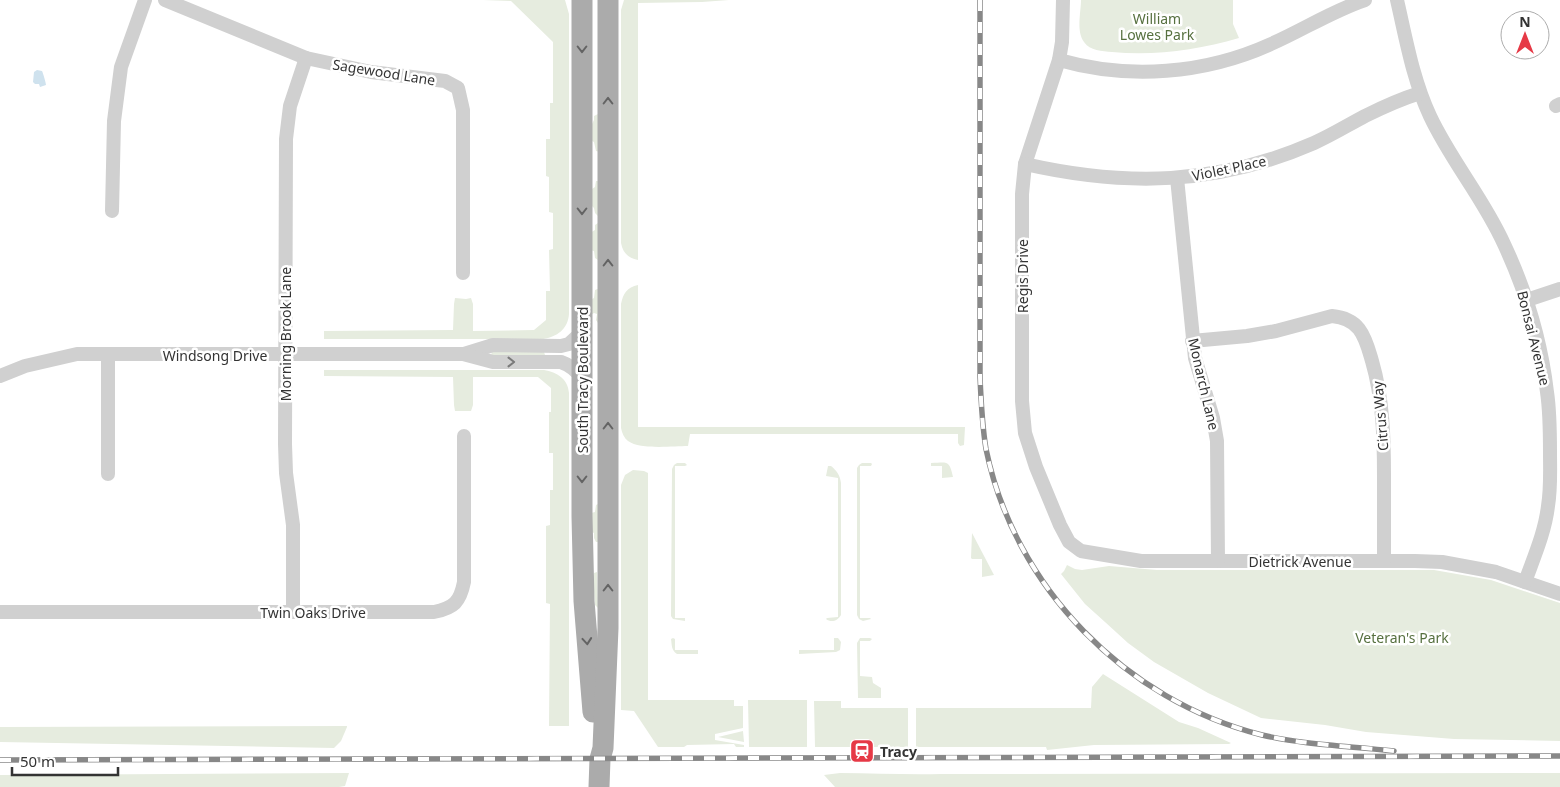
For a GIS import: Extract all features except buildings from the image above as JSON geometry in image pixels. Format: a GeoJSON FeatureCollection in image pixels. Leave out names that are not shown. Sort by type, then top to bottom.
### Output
{"type":"FeatureCollection","features":[{"type":"Feature","properties":{"kind":"main road","name":"South Tracy Boulevard"},"geometry":{"type":"LineString","coordinates":[[582,0],[584,600],[595,746],[600,759]]}},
{"type":"Feature","properties":{"kind":"main road","name":"South Tracy Boulevard"},"geometry":{"type":"LineString","coordinates":[[599,787],[600,759],[603,748],[608,628],[608,0]]}},
{"type":"Feature","properties":{"kind":"street"},"geometry":{"type":"LineString","coordinates":[[112,211],[114,121],[121,67],[145,0]]}},
{"type":"Feature","properties":{"kind":"street","name":"Sagewood Lane"},"geometry":{"type":"LineString","coordinates":[[165,0],[306,58],[371,72],[445,81],[458,88],[463,110],[463,273]]}},
{"type":"Feature","properties":{"kind":"street","name":"Regis Drive"},"geometry":{"type":"LineString","coordinates":[[1063,0],[1062,42],[1059,60],[1025,164],[1022,194],[1023,416],[1025,433],[1036,467],[1060,525],[1069,542],[1075,547]]}},
{"type":"Feature","properties":{"kind":"street"},"geometry":{"type":"LineString","coordinates":[[1059,60],[1090,68],[1123,71],[1176,70],[1197,67],[1219,62],[1270,45],[1320,18],[1364,0]]}},
{"type":"Feature","properties":{"kind":"street","name":"Bonsai Avenue"},"geometry":{"type":"LineString","coordinates":[[1397,0],[1420,92],[1429,115],[1492,219],[1504,243],[1527,300],[1540,350],[1548,393],[1550,486],[1544,524],[1525,582]]}},
{"type":"Feature","properties":{"kind":"street","name":"Morning Brook Lane"},"geometry":{"type":"LineString","coordinates":[[293,612],[293,532],[285,461],[286,138],[290,106],[306,58]]}},
{"type":"Feature","properties":{"kind":"street","name":"Violet Place"},"geometry":{"type":"LineString","coordinates":[[1025,164],[1074,174],[1115,178],[1177,178],[1232,170],[1286,154],[1314,143],[1383,107],[1420,92]]}},
{"type":"Feature","properties":{"kind":"street","name":"Monarch Lane"},"geometry":{"type":"LineString","coordinates":[[1177,178],[1194,358],[1213,418],[1217,441],[1218,561]]}},
{"type":"Feature","properties":{"kind":"street"},"geometry":{"type":"LineString","coordinates":[[1527,300],[1560,290]]}},
{"type":"Feature","properties":{"kind":"street","name":"Citrus Way"},"geometry":{"type":"LineString","coordinates":[[1192,341],[1247,336],[1276,331],[1332,316],[1350,320],[1359,329],[1370,354],[1378,380],[1381,402],[1384,444],[1384,561]]}},
{"type":"Feature","properties":{"kind":"street","name":"Windsong Drive"},"geometry":{"type":"LineString","coordinates":[[0,376],[25,366],[77,354],[463,354],[493,346],[561,346],[568,344],[582,332]]}},
{"type":"Feature","properties":{"kind":"street"},"geometry":{"type":"LineString","coordinates":[[108,354],[108,474]]}},
{"type":"Feature","properties":{"kind":"street","name":"Windsong Drive"},"geometry":{"type":"LineString","coordinates":[[463,354],[493,362],[561,362],[576,370],[582,378]]}},
{"type":"Feature","properties":{"kind":"street","name":"Twin Oaks Drive"},"geometry":{"type":"LineString","coordinates":[[0,612],[434,612],[446,610],[456,603],[462,593],[464,582],[464,436]]}},
{"type":"Feature","properties":{"kind":"street","name":"Dietrick Avenue"},"geometry":{"type":"LineString","coordinates":[[1075,547],[1089,553],[1130,560],[1442,562],[1487,570],[1560,594]]}},
{"type":"Feature","properties":{"kind":"green space"},"geometry":{"type":"Polygon","coordinates":[[[483,0],[565,0],[569,14],[569,314],[566,324],[557,334],[543,339],[324,339],[324,331],[453,330],[455,298],[471,298],[473,304],[473,331],[534,330],[546,320],[546,291],[550,291],[549,250],[553,249],[553,213],[549,212],[549,177],[546,176],[546,139],[550,139],[550,103],[553,103],[553,42],[511,1],[483,0]]]}},
{"type":"Feature","properties":{"kind":"green space"},"geometry":{"type":"Polygon","coordinates":[[[624,0],[729,0],[638,3],[638,260],[626,255],[621,243],[621,10],[624,0]]]}},
{"type":"Feature","properties":{"kind":"green space","name":"William Lowes Park"},"geometry":{"type":"Polygon","coordinates":[[[1081,0],[1233,0],[1233,24],[1239,38],[1176,51],[1128,53],[1096,50],[1084,42],[1080,32],[1081,0]]]}},
{"type":"Feature","properties":{"kind":"green space"},"geometry":{"type":"Polygon","coordinates":[[[598,114],[600,152],[596,151],[592,141],[592,124],[594,116],[598,114]]]}},
{"type":"Feature","properties":{"kind":"green space"},"geometry":{"type":"Polygon","coordinates":[[[596,181],[600,181],[598,216],[592,206],[592,189],[595,187],[596,181]]]}},
{"type":"Feature","properties":{"kind":"green space"},"geometry":{"type":"Polygon","coordinates":[[[598,223],[598,260],[595,258],[594,251],[590,250],[590,233],[595,230],[595,225],[598,223]]]}},
{"type":"Feature","properties":{"kind":"green space"},"geometry":{"type":"Polygon","coordinates":[[[638,285],[638,427],[965,427],[964,445],[960,446],[958,443],[958,434],[690,434],[688,446],[648,447],[633,444],[625,438],[621,428],[621,304],[626,292],[631,287],[638,285]]]}},
{"type":"Feature","properties":{"kind":"green space"},"geometry":{"type":"Polygon","coordinates":[[[600,288],[598,323],[596,320],[597,314],[591,315],[590,300],[594,298],[595,290],[600,288]]]}},
{"type":"Feature","properties":{"kind":"green space"},"geometry":{"type":"Polygon","coordinates":[[[492,352],[544,352],[545,355],[491,355],[492,352]]]}},
{"type":"Feature","properties":{"kind":"green space"},"geometry":{"type":"Polygon","coordinates":[[[324,370],[544,370],[557,374],[564,380],[569,393],[569,726],[549,726],[550,604],[546,603],[546,526],[550,525],[550,490],[553,490],[553,453],[549,453],[551,388],[538,377],[473,377],[473,405],[471,411],[455,411],[453,377],[324,376],[324,370]]]}},
{"type":"Feature","properties":{"kind":"green space"},"geometry":{"type":"Polygon","coordinates":[[[677,463],[685,463],[687,465],[675,466],[675,618],[685,618],[685,621],[673,619],[671,616],[672,469],[677,463]]]}},
{"type":"Feature","properties":{"kind":"green space"},"geometry":{"type":"Polygon","coordinates":[[[862,463],[872,464],[871,466],[860,466],[860,618],[871,619],[863,621],[859,619],[857,615],[857,468],[862,463]]]}},
{"type":"Feature","properties":{"kind":"green space"},"geometry":{"type":"Polygon","coordinates":[[[931,463],[946,463],[950,467],[953,477],[942,478],[942,466],[931,466],[931,463]]]}},
{"type":"Feature","properties":{"kind":"green space"},"geometry":{"type":"Polygon","coordinates":[[[828,466],[837,471],[841,483],[841,615],[838,619],[832,621],[826,619],[838,617],[838,478],[826,476],[828,466]]]}},
{"type":"Feature","properties":{"kind":"green space"},"geometry":{"type":"Polygon","coordinates":[[[633,470],[648,473],[648,700],[734,700],[734,706],[743,706],[743,728],[715,734],[715,740],[744,745],[744,747],[736,747],[734,744],[658,747],[634,711],[621,710],[621,485],[625,475],[633,470]]]}},
{"type":"Feature","properties":{"kind":"green space"},"geometry":{"type":"Polygon","coordinates":[[[598,504],[600,542],[596,542],[594,533],[590,531],[591,513],[595,512],[596,505],[598,504]]]}},
{"type":"Feature","properties":{"kind":"green space"},"geometry":{"type":"Polygon","coordinates":[[[972,533],[994,575],[982,577],[982,559],[971,558],[972,533]]]}},
{"type":"Feature","properties":{"kind":"green space","name":"Veteran's Park"},"geometry":{"type":"Polygon","coordinates":[[[1067,565],[1082,570],[1109,566],[1157,570],[1434,570],[1491,580],[1560,603],[1560,741],[1454,739],[1366,732],[1325,725],[1261,718],[1208,693],[1154,662],[1128,643],[1085,604],[1061,574],[1067,565]]]}},
{"type":"Feature","properties":{"kind":"green space"},"geometry":{"type":"Polygon","coordinates":[[[597,572],[598,608],[595,605],[593,578],[594,573],[597,572]]]}},
{"type":"Feature","properties":{"kind":"green space"},"geometry":{"type":"Polygon","coordinates":[[[834,638],[838,638],[841,642],[840,650],[836,652],[799,654],[799,650],[834,650],[834,638]]]}},
{"type":"Feature","properties":{"kind":"green space"},"geometry":{"type":"Polygon","coordinates":[[[860,638],[872,639],[870,641],[860,641],[860,676],[872,677],[873,683],[881,688],[881,698],[858,698],[857,643],[860,638]]]}},
{"type":"Feature","properties":{"kind":"green space"},"geometry":{"type":"Polygon","coordinates":[[[671,639],[675,639],[675,650],[698,650],[698,654],[677,654],[672,647],[671,639]]]}},
{"type":"Feature","properties":{"kind":"green space"},"geometry":{"type":"Polygon","coordinates":[[[1103,674],[1179,722],[1198,728],[1231,743],[1094,745],[1047,750],[1046,747],[916,747],[916,708],[1091,708],[1092,687],[1103,674]]]}},
{"type":"Feature","properties":{"kind":"green space"},"geometry":{"type":"Polygon","coordinates":[[[748,700],[807,700],[807,747],[749,747],[748,700]]]}},
{"type":"Feature","properties":{"kind":"green space"},"geometry":{"type":"Polygon","coordinates":[[[814,701],[841,701],[841,708],[908,708],[908,747],[815,747],[814,701]]]}},
{"type":"Feature","properties":{"kind":"green space"},"geometry":{"type":"Polygon","coordinates":[[[347,726],[341,741],[334,748],[0,742],[0,727],[347,726]]]}},
{"type":"Feature","properties":{"kind":"green space"},"geometry":{"type":"Polygon","coordinates":[[[743,731],[744,742],[718,737],[743,731]]]}},
{"type":"Feature","properties":{"kind":"green space"},"geometry":{"type":"Polygon","coordinates":[[[349,773],[345,786],[339,787],[0,787],[0,775],[349,773]]]}},
{"type":"Feature","properties":{"kind":"green space"},"geometry":{"type":"Polygon","coordinates":[[[840,773],[1560,773],[1560,787],[835,787],[824,775],[840,773]]]}},
{"type":"Feature","properties":{"kind":"water"},"geometry":{"type":"Polygon","coordinates":[[[37,70],[42,71],[46,85],[40,87],[39,84],[33,82],[34,72],[37,70]]]}},
{"type":"Feature","properties":{"kind":"railway"},"geometry":{"type":"LineString","coordinates":[[980,0],[980,377],[982,413],[986,449],[1000,500],[1022,547],[1050,591],[1084,631],[1122,666],[1165,695],[1212,719],[1262,735],[1311,743],[1394,751]]}},
{"type":"Feature","properties":{"kind":"railway"},"geometry":{"type":"LineString","coordinates":[[0,760],[1560,756]]}},
{"type":"Feature","properties":{"kind":"place","name":"Tracy"},"geometry":{"type":"Point","coordinates":[862,751]}}]}
